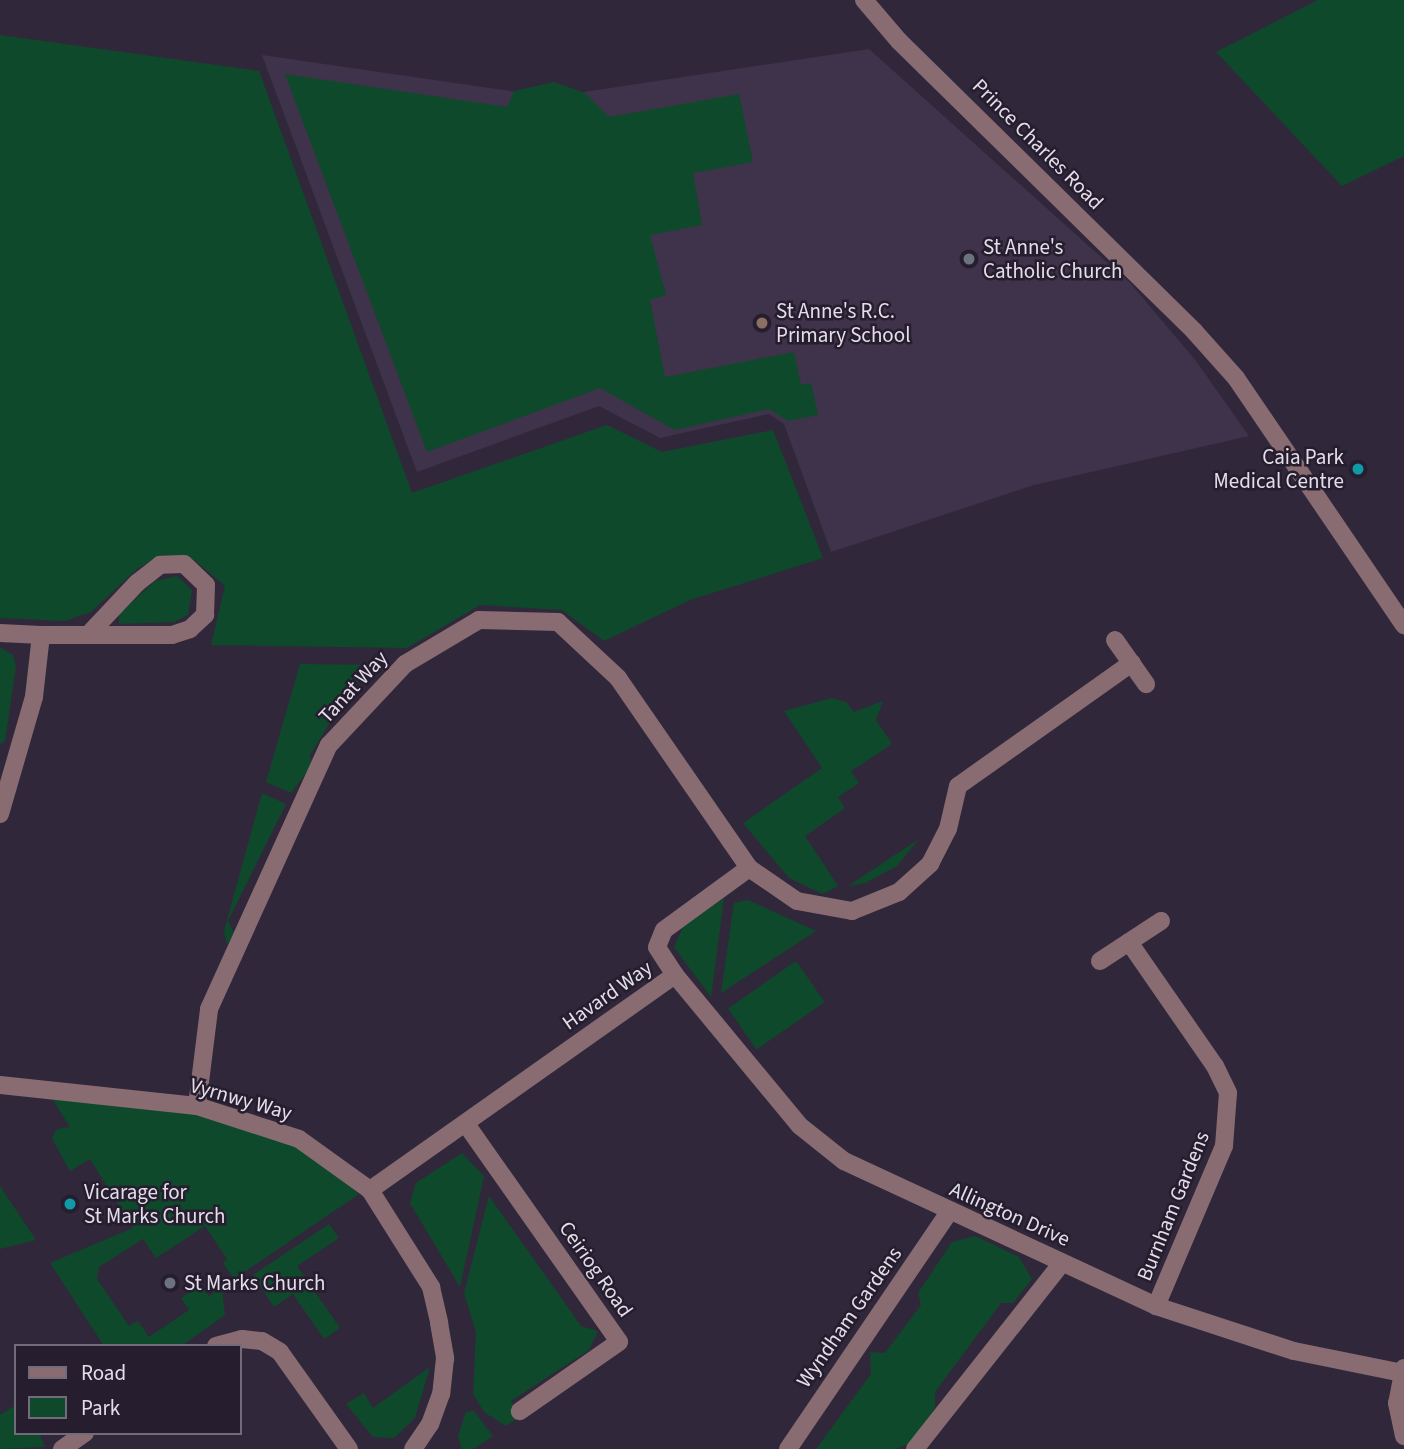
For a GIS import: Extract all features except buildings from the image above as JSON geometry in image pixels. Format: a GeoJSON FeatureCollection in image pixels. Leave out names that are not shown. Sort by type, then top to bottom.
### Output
{"type":"FeatureCollection","features":[{"type":"Feature","properties":{"kind":"street","name":"Prince Charles Road"},"geometry":{"type":"LineString","coordinates":[[864,0],[899,41],[1185,322],[1236,378],[1404,625]]}},
{"type":"Feature","properties":{"kind":"street"},"geometry":{"type":"LineString","coordinates":[[0,633],[172,635],[190,629],[208,605],[206,584],[184,564],[160,565],[137,583],[89,634]]}},
{"type":"Feature","properties":{"kind":"street","name":"Tanat Way"},"geometry":{"type":"LineString","coordinates":[[197,1106],[209,1009],[329,746],[405,664],[479,620],[558,622],[618,678],[749,868]]}},
{"type":"Feature","properties":{"kind":"street"},"geometry":{"type":"LineString","coordinates":[[0,814],[34,697],[41,635]]}},
{"type":"Feature","properties":{"kind":"street"},"geometry":{"type":"LineString","coordinates":[[1115,640],[1146,684]]}},
{"type":"Feature","properties":{"kind":"street"},"geometry":{"type":"LineString","coordinates":[[749,868],[796,901],[852,911],[898,892],[930,864],[948,829],[958,786],[1132,663]]}},
{"type":"Feature","properties":{"kind":"street","name":"Havard Way"},"geometry":{"type":"LineString","coordinates":[[370,1190],[675,975],[657,947],[664,930],[749,868]]}},
{"type":"Feature","properties":{"kind":"street"},"geometry":{"type":"LineString","coordinates":[[1101,961],[1161,921]]}},
{"type":"Feature","properties":{"kind":"street","name":"Burnham Gardens"},"geometry":{"type":"LineString","coordinates":[[1129,942],[1215,1066],[1228,1093],[1224,1146],[1156,1306]]}},
{"type":"Feature","properties":{"kind":"street","name":"Allington Drive"},"geometry":{"type":"LineString","coordinates":[[675,975],[800,1126],[845,1161],[1156,1306],[1294,1351],[1403,1371]]}},
{"type":"Feature","properties":{"kind":"street","name":"Vyrnwy Way"},"geometry":{"type":"LineString","coordinates":[[0,1085],[197,1106],[299,1139],[370,1190]]}},
{"type":"Feature","properties":{"kind":"street","name":"Ceiriog Road"},"geometry":{"type":"LineString","coordinates":[[466,1124],[619,1342],[520,1411]]}},
{"type":"Feature","properties":{"kind":"street"},"geometry":{"type":"LineString","coordinates":[[370,1190],[431,1287],[439,1323],[444,1358],[441,1394],[430,1424],[413,1449]]}},
{"type":"Feature","properties":{"kind":"street","name":"Wyndham Gardens"},"geometry":{"type":"LineString","coordinates":[[788,1449],[950,1212]]}},
{"type":"Feature","properties":{"kind":"street"},"geometry":{"type":"LineString","coordinates":[[915,1449],[1062,1262]]}},
{"type":"Feature","properties":{"kind":"street"},"geometry":{"type":"LineString","coordinates":[[223,1344],[242,1339],[262,1341],[280,1352],[349,1449]]}},
{"type":"Feature","properties":{"kind":"street"},"geometry":{"type":"LineString","coordinates":[[1403,1371],[1397,1402],[1404,1436]]}},
{"type":"Feature","properties":{"kind":"street"},"geometry":{"type":"LineString","coordinates":[[62,1449],[82,1435]]}},
{"type":"Feature","properties":{"kind":"shaded area","name":"St Anne's R.C. Primary School"},"geometry":{"type":"Polygon","coordinates":[[[869,49],[1131,284],[1196,361],[1249,436],[1034,485],[831,552],[784,424],[769,414],[660,438],[599,406],[417,472],[262,55],[531,94],[571,94],[869,49]]]}},
{"type":"Feature","properties":{"kind":"green space"},"geometry":{"type":"Polygon","coordinates":[[[1318,0],[1404,0],[1404,156],[1342,186],[1216,52],[1318,0]]]}},
{"type":"Feature","properties":{"kind":"green space"},"geometry":{"type":"Polygon","coordinates":[[[0,35],[259,71],[412,493],[607,425],[662,452],[773,430],[823,558],[690,600],[604,641],[562,610],[480,605],[407,648],[211,645],[225,586],[192,558],[161,555],[137,569],[91,612],[65,621],[0,618],[0,35]]]}},
{"type":"Feature","properties":{"kind":"green space"},"geometry":{"type":"Polygon","coordinates":[[[285,74],[507,107],[514,91],[554,82],[585,93],[609,117],[739,94],[753,162],[693,173],[702,225],[650,235],[666,295],[650,300],[665,377],[794,352],[801,385],[811,383],[818,415],[788,421],[769,409],[675,430],[600,388],[427,452],[285,74]]]}},
{"type":"Feature","properties":{"kind":"green space"},"geometry":{"type":"Polygon","coordinates":[[[177,576],[192,590],[188,615],[174,622],[119,624],[119,614],[155,581],[177,576]]]}},
{"type":"Feature","properties":{"kind":"green space"},"geometry":{"type":"Polygon","coordinates":[[[0,647],[13,655],[16,666],[5,741],[0,744],[0,647]]]}},
{"type":"Feature","properties":{"kind":"green space"},"geometry":{"type":"Polygon","coordinates":[[[300,664],[384,665],[386,670],[370,672],[351,688],[310,755],[312,765],[291,793],[266,782],[300,664]]]}},
{"type":"Feature","properties":{"kind":"green space"},"geometry":{"type":"Polygon","coordinates":[[[832,698],[846,702],[854,712],[883,701],[876,720],[892,744],[851,771],[859,783],[838,797],[845,808],[805,836],[838,886],[823,894],[789,878],[743,823],[822,768],[784,711],[832,698]]]}},
{"type":"Feature","properties":{"kind":"green space"},"geometry":{"type":"Polygon","coordinates":[[[262,793],[286,804],[228,921],[234,933],[227,945],[224,931],[262,793]]]}},
{"type":"Feature","properties":{"kind":"green space"},"geometry":{"type":"Polygon","coordinates":[[[919,839],[897,866],[865,883],[848,886],[919,839]]]}},
{"type":"Feature","properties":{"kind":"green space"},"geometry":{"type":"Polygon","coordinates":[[[724,898],[711,997],[674,947],[683,927],[724,898]]]}},
{"type":"Feature","properties":{"kind":"green space"},"geometry":{"type":"Polygon","coordinates":[[[748,900],[816,931],[721,993],[734,903],[748,900]]]}},
{"type":"Feature","properties":{"kind":"green space"},"geometry":{"type":"Polygon","coordinates":[[[796,961],[825,1002],[757,1050],[728,1009],[796,961]]]}},
{"type":"Feature","properties":{"kind":"green space"},"geometry":{"type":"Polygon","coordinates":[[[51,1097],[199,1114],[298,1142],[359,1194],[234,1279],[223,1263],[227,1259],[205,1226],[156,1258],[143,1239],[99,1267],[97,1279],[129,1326],[138,1321],[149,1337],[189,1310],[181,1298],[201,1285],[209,1296],[222,1287],[225,1315],[184,1344],[103,1344],[50,1263],[133,1228],[90,1159],[70,1171],[52,1138],[57,1129],[70,1127],[51,1097]]]}},
{"type":"Feature","properties":{"kind":"green space"},"geometry":{"type":"Polygon","coordinates":[[[462,1153],[484,1176],[460,1287],[410,1203],[416,1183],[462,1153]]]}},
{"type":"Feature","properties":{"kind":"green space"},"geometry":{"type":"Polygon","coordinates":[[[0,1186],[36,1240],[0,1249],[0,1186]]]}},
{"type":"Feature","properties":{"kind":"green space"},"geometry":{"type":"Polygon","coordinates":[[[489,1196],[581,1326],[598,1331],[589,1350],[511,1401],[521,1416],[506,1426],[484,1412],[473,1394],[476,1332],[464,1293],[489,1196]]]}},
{"type":"Feature","properties":{"kind":"green space"},"geometry":{"type":"Polygon","coordinates":[[[329,1224],[339,1238],[297,1266],[340,1328],[324,1339],[293,1294],[274,1307],[253,1275],[329,1224]]]}},
{"type":"Feature","properties":{"kind":"green space"},"geometry":{"type":"Polygon","coordinates":[[[975,1236],[1019,1257],[1032,1279],[1013,1303],[1001,1303],[935,1392],[935,1408],[911,1443],[896,1449],[816,1449],[871,1374],[870,1352],[885,1353],[921,1305],[918,1293],[952,1242],[975,1236]]]}},
{"type":"Feature","properties":{"kind":"green space"},"geometry":{"type":"Polygon","coordinates":[[[430,1367],[415,1418],[394,1438],[373,1437],[346,1404],[364,1393],[373,1408],[430,1367]]]}},
{"type":"Feature","properties":{"kind":"green space"},"geometry":{"type":"Polygon","coordinates":[[[14,1406],[14,1435],[40,1435],[45,1447],[0,1449],[0,1415],[14,1406]]]}},
{"type":"Feature","properties":{"kind":"green space"},"geometry":{"type":"Polygon","coordinates":[[[474,1411],[493,1436],[473,1449],[462,1449],[458,1436],[466,1412],[474,1411]]]}},
{"type":"Feature","properties":{"kind":"place","name":"St Anne's Catholic Church"},"geometry":{"type":"Point","coordinates":[969,259]}},
{"type":"Feature","properties":{"kind":"place","name":"St Anne's R.C. Primary School"},"geometry":{"type":"Point","coordinates":[762,323]}},
{"type":"Feature","properties":{"kind":"place","name":"Caia Park Medical Centre"},"geometry":{"type":"Point","coordinates":[1358,469]}},
{"type":"Feature","properties":{"kind":"place","name":"Vicarage for St Marks Church"},"geometry":{"type":"Point","coordinates":[70,1204]}},
{"type":"Feature","properties":{"kind":"place","name":"St Marks Church"},"geometry":{"type":"Point","coordinates":[170,1283]}}]}
